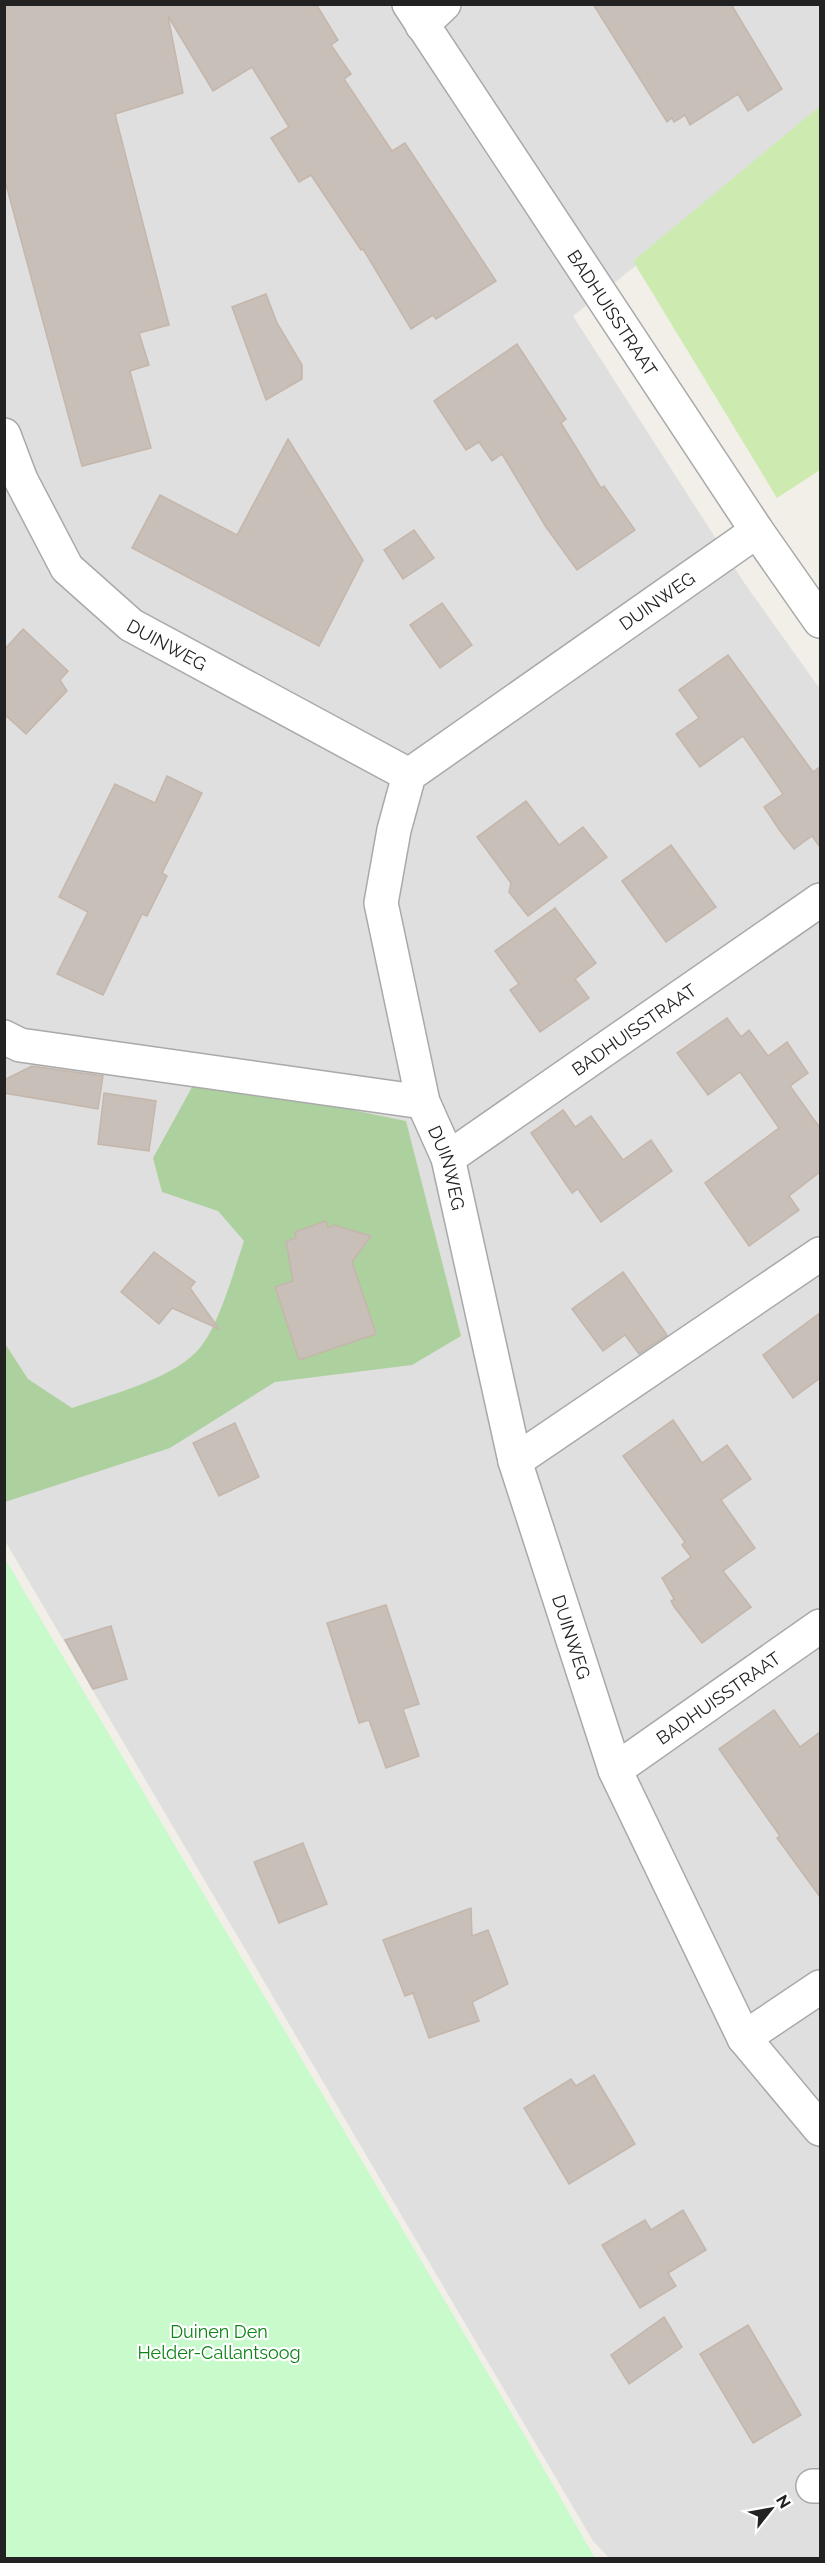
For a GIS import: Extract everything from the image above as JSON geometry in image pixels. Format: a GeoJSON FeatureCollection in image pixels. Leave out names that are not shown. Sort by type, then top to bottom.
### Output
{"type":"FeatureCollection","features":[{"type":"Feature","properties":{"kind":"street","name":"BADHUISSTRAAT"},"geometry":{"type":"LineString","coordinates":[[425,11],[757,531],[820,621]]}},
{"type":"Feature","properties":{"kind":"street","name":"DUINWEG"},"geometry":{"type":"LineString","coordinates":[[4,435],[21,480],[67,568],[131,625],[409,775]]}},
{"type":"Feature","properties":{"kind":"street","name":"DUINWEG"},"geometry":{"type":"LineString","coordinates":[[757,531],[409,775],[394,830],[381,903],[423,1102],[448,1158],[515,1461],[615,1770],[744,2038],[820,2129]]}},
{"type":"Feature","properties":{"kind":"street","name":"BADHUISSTRAAT"},"geometry":{"type":"LineString","coordinates":[[448,1158],[820,900]]}},
{"type":"Feature","properties":{"kind":"street","name":"DUINWEG"},"geometry":{"type":"LineString","coordinates":[[4,1037],[20,1045],[423,1102]]}},
{"type":"Feature","properties":{"kind":"street"},"geometry":{"type":"LineString","coordinates":[[515,1461],[820,1254]]}},
{"type":"Feature","properties":{"kind":"street","name":"BADHUISSTRAAT"},"geometry":{"type":"LineString","coordinates":[[615,1770],[820,1626]]}},
{"type":"Feature","properties":{"kind":"street"},"geometry":{"type":"LineString","coordinates":[[744,2038],[820,1987]]}},
{"type":"Feature","properties":{"kind":"shaded area"},"geometry":{"type":"Polygon","coordinates":[[[4,5],[820,5],[820,118],[573,316],[745,584],[820,689],[820,2558],[609,2558],[593,2541],[5,1541],[4,5]]]}},
{"type":"Feature","properties":{"kind":"green space"},"geometry":{"type":"Polygon","coordinates":[[[820,106],[820,470],[777,498],[633,261],[820,106]]]}},
{"type":"Feature","properties":{"kind":"green space"},"geometry":{"type":"Polygon","coordinates":[[[197,1078],[406,1121],[461,1336],[412,1365],[275,1382],[170,1448],[5,1502],[4,1342],[28,1379],[72,1408],[138,1386],[171,1370],[197,1351],[212,1329],[244,1241],[218,1211],[162,1192],[153,1158],[197,1078]]]}},
{"type":"Feature","properties":{"kind":"green space","name":"Duinen Den Helder-Callantsoog"},"geometry":{"type":"Polygon","coordinates":[[[4,1557],[525,2436],[595,2558],[5,2558],[4,1557]]]}},
{"type":"Feature","properties":{"kind":"building"},"geometry":{"type":"Polygon","coordinates":[[[4,4],[316,4],[338,40],[331,45],[351,74],[344,79],[392,151],[405,143],[496,281],[436,319],[433,315],[411,329],[363,249],[361,250],[311,175],[299,182],[271,138],[289,127],[252,67],[213,91],[168,16],[183,93],[115,114],[169,325],[139,333],[149,365],[130,371],[151,448],[82,466],[4,177],[4,4]]]}},
{"type":"Feature","properties":{"kind":"building"},"geometry":{"type":"Polygon","coordinates":[[[593,4],[731,4],[782,89],[748,111],[738,94],[690,125],[685,115],[674,122],[672,118],[667,122],[593,4]]]}},
{"type":"Feature","properties":{"kind":"building"},"geometry":{"type":"Polygon","coordinates":[[[266,294],[277,323],[302,365],[302,379],[266,400],[232,307],[266,294]]]}},
{"type":"Feature","properties":{"kind":"building"},"geometry":{"type":"Polygon","coordinates":[[[517,344],[566,419],[561,423],[601,488],[604,486],[635,530],[577,570],[546,527],[502,454],[492,461],[479,442],[466,450],[434,401],[517,344]]]}},
{"type":"Feature","properties":{"kind":"building"},"geometry":{"type":"Polygon","coordinates":[[[288,439],[363,560],[319,646],[132,548],[160,495],[237,535],[288,439]]]}},
{"type":"Feature","properties":{"kind":"building"},"geometry":{"type":"Polygon","coordinates":[[[414,530],[434,558],[403,579],[384,550],[414,530]]]}},
{"type":"Feature","properties":{"kind":"building"},"geometry":{"type":"Polygon","coordinates":[[[442,603],[472,645],[440,668],[410,625],[442,603]]]}},
{"type":"Feature","properties":{"kind":"building"},"geometry":{"type":"Polygon","coordinates":[[[23,629],[68,671],[60,680],[67,691],[26,734],[4,714],[4,650],[23,629]]]}},
{"type":"Feature","properties":{"kind":"building"},"geometry":{"type":"Polygon","coordinates":[[[728,655],[813,772],[820,767],[820,847],[812,836],[794,849],[780,831],[764,807],[783,794],[743,736],[700,767],[676,734],[699,718],[679,690],[728,655]]]}},
{"type":"Feature","properties":{"kind":"building"},"geometry":{"type":"Polygon","coordinates":[[[167,776],[202,793],[162,873],[167,876],[147,916],[142,914],[103,995],[57,974],[88,912],[59,897],[115,784],[155,803],[167,776]]]}},
{"type":"Feature","properties":{"kind":"building"},"geometry":{"type":"Polygon","coordinates":[[[526,801],[559,845],[583,827],[607,857],[528,916],[509,892],[511,883],[477,837],[526,801]]]}},
{"type":"Feature","properties":{"kind":"building"},"geometry":{"type":"Polygon","coordinates":[[[671,845],[716,907],[666,942],[622,881],[671,845]]]}},
{"type":"Feature","properties":{"kind":"building"},"geometry":{"type":"Polygon","coordinates":[[[555,908],[596,963],[575,979],[589,998],[540,1032],[510,990],[519,984],[495,951],[555,908]]]}},
{"type":"Feature","properties":{"kind":"building"},"geometry":{"type":"Polygon","coordinates":[[[727,1018],[741,1037],[749,1030],[768,1056],[787,1042],[808,1073],[790,1086],[820,1128],[820,1172],[789,1196],[799,1210],[749,1246],[705,1183],[779,1128],[740,1072],[708,1095],[677,1053],[727,1018]]]}},
{"type":"Feature","properties":{"kind":"building"},"geometry":{"type":"Polygon","coordinates":[[[32,1066],[103,1076],[98,1109],[4,1093],[4,1080],[32,1066]]]}},
{"type":"Feature","properties":{"kind":"building"},"geometry":{"type":"Polygon","coordinates":[[[104,1093],[156,1101],[149,1151],[98,1144],[104,1093]]]}},
{"type":"Feature","properties":{"kind":"building"},"geometry":{"type":"Polygon","coordinates":[[[563,1110],[575,1127],[591,1116],[623,1160],[651,1140],[672,1171],[601,1222],[578,1189],[572,1193],[531,1133],[563,1110]]]}},
{"type":"Feature","properties":{"kind":"building"},"geometry":{"type":"Polygon","coordinates":[[[326,1221],[328,1228],[334,1225],[371,1236],[352,1262],[376,1334],[299,1360],[275,1287],[293,1281],[286,1241],[296,1238],[295,1232],[326,1221]]]}},
{"type":"Feature","properties":{"kind":"building"},"geometry":{"type":"Polygon","coordinates":[[[154,1252],[195,1282],[190,1288],[219,1329],[172,1308],[159,1324],[121,1292],[154,1252]]]}},
{"type":"Feature","properties":{"kind":"building"},"geometry":{"type":"Polygon","coordinates":[[[623,1272],[667,1335],[639,1354],[625,1335],[603,1351],[572,1309],[623,1272]]]}},
{"type":"Feature","properties":{"kind":"building"},"geometry":{"type":"Polygon","coordinates":[[[820,1313],[820,1378],[793,1398],[763,1355],[820,1313]]]}},
{"type":"Feature","properties":{"kind":"building"},"geometry":{"type":"Polygon","coordinates":[[[673,1420],[702,1463],[727,1445],[751,1479],[721,1500],[755,1548],[723,1571],[751,1607],[702,1643],[675,1608],[671,1601],[674,1599],[662,1578],[691,1557],[682,1545],[685,1542],[623,1456],[673,1420]]]}},
{"type":"Feature","properties":{"kind":"building"},"geometry":{"type":"Polygon","coordinates":[[[235,1423],[259,1477],[219,1496],[193,1443],[235,1423]]]}},
{"type":"Feature","properties":{"kind":"building"},"geometry":{"type":"Polygon","coordinates":[[[386,1605],[419,1704],[403,1709],[419,1756],[386,1768],[369,1720],[359,1723],[327,1623],[386,1605]]]}},
{"type":"Feature","properties":{"kind":"building"},"geometry":{"type":"Polygon","coordinates":[[[111,1626],[127,1679],[93,1689],[65,1640],[111,1626]]]}},
{"type":"Feature","properties":{"kind":"building"},"geometry":{"type":"Polygon","coordinates":[[[774,1710],[800,1747],[820,1732],[820,1897],[777,1838],[780,1836],[719,1749],[774,1710]]]}},
{"type":"Feature","properties":{"kind":"building"},"geometry":{"type":"Polygon","coordinates":[[[303,1843],[327,1904],[279,1923],[254,1862],[303,1843]]]}},
{"type":"Feature","properties":{"kind":"building"},"geometry":{"type":"Polygon","coordinates":[[[471,1908],[472,1936],[488,1930],[508,1984],[472,2002],[479,2021],[429,2038],[413,1993],[405,1996],[383,1940],[471,1908]]]}},
{"type":"Feature","properties":{"kind":"building"},"geometry":{"type":"Polygon","coordinates":[[[594,2075],[635,2144],[569,2184],[524,2108],[571,2079],[576,2086],[594,2075]]]}},
{"type":"Feature","properties":{"kind":"building"},"geometry":{"type":"Polygon","coordinates":[[[683,2210],[706,2250],[668,2273],[676,2286],[640,2308],[602,2245],[645,2220],[651,2230],[683,2210]]]}},
{"type":"Feature","properties":{"kind":"building"},"geometry":{"type":"Polygon","coordinates":[[[664,2317],[682,2347],[629,2384],[611,2355],[664,2317]]]}},
{"type":"Feature","properties":{"kind":"building"},"geometry":{"type":"Polygon","coordinates":[[[748,2325],[801,2415],[753,2443],[700,2354],[748,2325]]]}}]}
